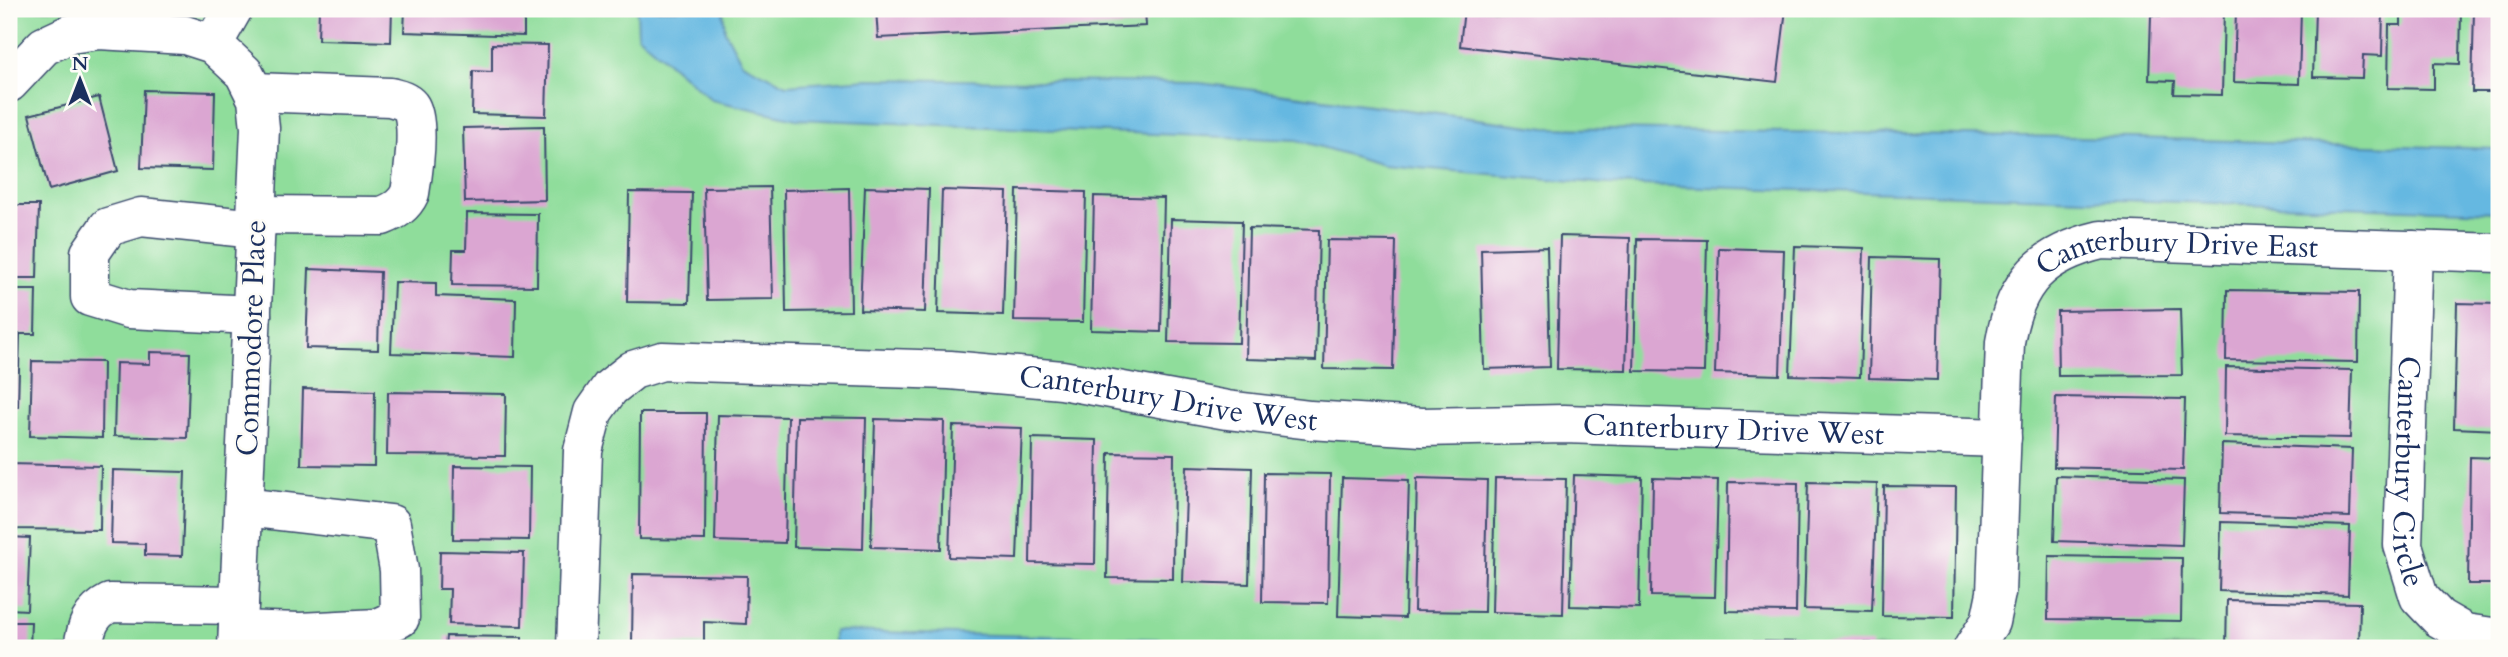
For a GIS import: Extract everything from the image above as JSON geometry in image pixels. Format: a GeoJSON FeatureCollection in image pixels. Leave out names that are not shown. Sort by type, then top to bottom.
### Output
{"type":"FeatureCollection","features":[{"type":"Feature","properties":{"kind":"street"},"geometry":{"type":"LineString","coordinates":[[10,79],[44,46],[70,34],[76,21],[99,30],[186,35],[213,44],[233,9]]}},
{"type":"Feature","properties":{"kind":"street","name":"Commodore Place"},"geometry":{"type":"LineString","coordinates":[[213,44],[244,73],[254,92],[260,128],[238,628]]}},
{"type":"Feature","properties":{"kind":"street"},"geometry":{"type":"LineString","coordinates":[[252,315],[129,309],[90,298],[90,253],[108,227],[141,217],[256,222],[382,216],[396,211],[406,201],[410,193],[416,120],[411,107],[403,101],[390,97],[254,92]]}},
{"type":"Feature","properties":{"kind":"street","name":"Canterbury Drive East"},"geometry":{"type":"LineString","coordinates":[[1973,648],[1990,622],[1996,593],[2005,342],[2009,314],[2030,276],[2051,259],[2075,246],[2101,240],[2499,253]]}},
{"type":"Feature","properties":{"kind":"street","name":"Canterbury Circle"},"geometry":{"type":"LineString","coordinates":[[2413,250],[2403,545],[2419,597],[2440,618],[2465,633],[2499,638]]}},
{"type":"Feature","properties":{"kind":"street","name":"Canterbury Drive West"},"geometry":{"type":"LineString","coordinates":[[576,648],[583,451],[593,412],[610,388],[633,370],[662,361],[950,370],[1062,380],[1227,410],[1310,421],[1422,427],[1564,424],[2002,438]]}},
{"type":"Feature","properties":{"kind":"street"},"geometry":{"type":"LineString","coordinates":[[83,648],[87,626],[92,616],[99,608],[110,603],[238,628],[300,632],[378,628],[400,618],[399,570],[391,524],[244,507]]}},
{"type":"Feature","properties":{"kind":"green space"},"geometry":{"type":"Polygon","coordinates":[[[9,9],[2499,9],[2499,648],[9,648],[9,9]]]}},
{"type":"Feature","properties":{"kind":"water"},"geometry":{"type":"Polygon","coordinates":[[[637,9],[723,9],[725,31],[742,63],[787,85],[868,79],[1200,83],[1546,128],[2134,138],[2499,149],[2499,212],[1608,184],[1383,165],[1297,140],[796,119],[712,100],[638,36],[637,9]]]}},
{"type":"Feature","properties":{"kind":"water"},"geometry":{"type":"Polygon","coordinates":[[[834,631],[1156,639],[1229,648],[834,648],[834,631]]]}},
{"type":"Feature","properties":{"kind":"building"},"geometry":{"type":"Polygon","coordinates":[[[319,9],[392,9],[391,42],[318,40],[319,9]]]}},
{"type":"Feature","properties":{"kind":"building"},"geometry":{"type":"Polygon","coordinates":[[[405,9],[524,9],[524,36],[404,32],[405,9]]]}},
{"type":"Feature","properties":{"kind":"building"},"geometry":{"type":"Polygon","coordinates":[[[876,9],[1145,9],[1146,26],[878,38],[876,9]]]}},
{"type":"Feature","properties":{"kind":"building"},"geometry":{"type":"Polygon","coordinates":[[[1198,9],[1241,9],[1241,11],[1198,13],[1198,9]]]}},
{"type":"Feature","properties":{"kind":"building"},"geometry":{"type":"Polygon","coordinates":[[[1464,9],[1786,9],[1777,82],[1460,46],[1464,9]]]}},
{"type":"Feature","properties":{"kind":"building"},"geometry":{"type":"Polygon","coordinates":[[[2162,9],[2224,9],[2222,95],[2174,94],[2175,81],[2149,80],[2151,15],[2162,16],[2162,9]]]}},
{"type":"Feature","properties":{"kind":"building"},"geometry":{"type":"Polygon","coordinates":[[[2236,9],[2301,9],[2299,84],[2234,82],[2236,9]]]}},
{"type":"Feature","properties":{"kind":"building"},"geometry":{"type":"Polygon","coordinates":[[[2315,9],[2383,9],[2382,56],[2363,55],[2362,78],[2313,77],[2315,9]]]}},
{"type":"Feature","properties":{"kind":"building"},"geometry":{"type":"Polygon","coordinates":[[[2401,9],[2461,9],[2460,64],[2434,63],[2434,89],[2388,88],[2389,25],[2401,25],[2401,9]]]}},
{"type":"Feature","properties":{"kind":"building"},"geometry":{"type":"Polygon","coordinates":[[[2474,9],[2499,9],[2499,92],[2472,92],[2474,9]]]}},
{"type":"Feature","properties":{"kind":"building"},"geometry":{"type":"Polygon","coordinates":[[[492,44],[548,45],[546,116],[472,114],[473,71],[492,72],[492,44]]]}},
{"type":"Feature","properties":{"kind":"building"},"geometry":{"type":"Polygon","coordinates":[[[144,90],[215,92],[213,170],[141,168],[144,90]]]}},
{"type":"Feature","properties":{"kind":"building"},"geometry":{"type":"Polygon","coordinates":[[[99,97],[118,171],[49,190],[29,115],[99,97]]]}},
{"type":"Feature","properties":{"kind":"building"},"geometry":{"type":"Polygon","coordinates":[[[544,126],[545,200],[465,202],[463,128],[544,126]]]}},
{"type":"Feature","properties":{"kind":"building"},"geometry":{"type":"Polygon","coordinates":[[[770,187],[773,299],[707,300],[704,188],[770,187]]]}},
{"type":"Feature","properties":{"kind":"building"},"geometry":{"type":"Polygon","coordinates":[[[865,187],[929,189],[925,312],[860,310],[865,187]]]}},
{"type":"Feature","properties":{"kind":"building"},"geometry":{"type":"Polygon","coordinates":[[[849,188],[851,311],[786,312],[784,190],[849,188]]]}},
{"type":"Feature","properties":{"kind":"building"},"geometry":{"type":"Polygon","coordinates":[[[942,190],[1007,192],[1003,315],[938,313],[942,190]]]}},
{"type":"Feature","properties":{"kind":"building"},"geometry":{"type":"Polygon","coordinates":[[[1017,190],[1086,192],[1083,322],[1014,321],[1017,190]]]}},
{"type":"Feature","properties":{"kind":"building"},"geometry":{"type":"Polygon","coordinates":[[[629,192],[692,193],[689,303],[627,302],[629,192]]]}},
{"type":"Feature","properties":{"kind":"building"},"geometry":{"type":"Polygon","coordinates":[[[1094,196],[1164,198],[1161,332],[1091,330],[1094,196]]]}},
{"type":"Feature","properties":{"kind":"building"},"geometry":{"type":"Polygon","coordinates":[[[9,205],[39,205],[37,278],[9,278],[9,205]]]}},
{"type":"Feature","properties":{"kind":"building"},"geometry":{"type":"Polygon","coordinates":[[[467,213],[538,214],[537,286],[452,285],[453,250],[466,250],[467,213]]]}},
{"type":"Feature","properties":{"kind":"building"},"geometry":{"type":"Polygon","coordinates":[[[1171,219],[1242,221],[1239,343],[1168,342],[1171,219]]]}},
{"type":"Feature","properties":{"kind":"building"},"geometry":{"type":"Polygon","coordinates":[[[1249,228],[1319,230],[1316,361],[1246,359],[1249,228]]]}},
{"type":"Feature","properties":{"kind":"building"},"geometry":{"type":"Polygon","coordinates":[[[1560,236],[1630,238],[1626,370],[1557,369],[1560,236]]]}},
{"type":"Feature","properties":{"kind":"building"},"geometry":{"type":"Polygon","coordinates":[[[1637,239],[1707,240],[1704,372],[1634,371],[1637,239]]]}},
{"type":"Feature","properties":{"kind":"building"},"geometry":{"type":"Polygon","coordinates":[[[1327,240],[1396,241],[1393,370],[1324,369],[1327,240]]]}},
{"type":"Feature","properties":{"kind":"building"},"geometry":{"type":"Polygon","coordinates":[[[1795,246],[1864,248],[1860,377],[1790,375],[1795,246]]]}},
{"type":"Feature","properties":{"kind":"building"},"geometry":{"type":"Polygon","coordinates":[[[1547,247],[1550,367],[1484,369],[1481,249],[1547,247]]]}},
{"type":"Feature","properties":{"kind":"building"},"geometry":{"type":"Polygon","coordinates":[[[1719,248],[1784,250],[1780,375],[1715,373],[1719,248]]]}},
{"type":"Feature","properties":{"kind":"building"},"geometry":{"type":"Polygon","coordinates":[[[1872,257],[1940,259],[1937,380],[1869,378],[1872,257]]]}},
{"type":"Feature","properties":{"kind":"building"},"geometry":{"type":"Polygon","coordinates":[[[309,269],[380,272],[378,350],[306,348],[309,269]]]}},
{"type":"Feature","properties":{"kind":"building"},"geometry":{"type":"Polygon","coordinates":[[[394,282],[436,283],[436,296],[516,299],[515,357],[391,353],[394,282]]]}},
{"type":"Feature","properties":{"kind":"building"},"geometry":{"type":"Polygon","coordinates":[[[9,290],[36,290],[35,334],[20,334],[18,407],[9,407],[9,290]]]}},
{"type":"Feature","properties":{"kind":"building"},"geometry":{"type":"Polygon","coordinates":[[[2227,290],[2359,292],[2358,362],[2226,360],[2227,290]]]}},
{"type":"Feature","properties":{"kind":"building"},"geometry":{"type":"Polygon","coordinates":[[[2457,303],[2499,304],[2499,430],[2454,428],[2457,303]]]}},
{"type":"Feature","properties":{"kind":"building"},"geometry":{"type":"Polygon","coordinates":[[[2180,309],[2182,375],[2058,376],[2057,311],[2180,309]]]}},
{"type":"Feature","properties":{"kind":"building"},"geometry":{"type":"Polygon","coordinates":[[[150,352],[190,353],[187,438],[114,436],[116,363],[150,364],[150,352]]]}},
{"type":"Feature","properties":{"kind":"building"},"geometry":{"type":"Polygon","coordinates":[[[32,361],[103,362],[102,438],[30,436],[32,361]]]}},
{"type":"Feature","properties":{"kind":"building"},"geometry":{"type":"Polygon","coordinates":[[[2226,367],[2352,370],[2350,438],[2225,436],[2226,367]]]}},
{"type":"Feature","properties":{"kind":"building"},"geometry":{"type":"Polygon","coordinates":[[[303,389],[375,391],[374,466],[301,465],[303,389]]]}},
{"type":"Feature","properties":{"kind":"building"},"geometry":{"type":"Polygon","coordinates":[[[388,392],[506,394],[505,456],[387,455],[388,392]]]}},
{"type":"Feature","properties":{"kind":"building"},"geometry":{"type":"Polygon","coordinates":[[[2056,397],[2185,399],[2183,470],[2054,467],[2056,397]]]}},
{"type":"Feature","properties":{"kind":"building"},"geometry":{"type":"Polygon","coordinates":[[[640,413],[706,413],[705,540],[639,539],[640,413]]]}},
{"type":"Feature","properties":{"kind":"building"},"geometry":{"type":"Polygon","coordinates":[[[718,415],[788,417],[785,543],[715,541],[718,415]]]}},
{"type":"Feature","properties":{"kind":"building"},"geometry":{"type":"Polygon","coordinates":[[[797,417],[866,418],[863,549],[794,547],[797,417]]]}},
{"type":"Feature","properties":{"kind":"building"},"geometry":{"type":"Polygon","coordinates":[[[875,419],[944,421],[941,549],[871,547],[875,419]]]}},
{"type":"Feature","properties":{"kind":"building"},"geometry":{"type":"Polygon","coordinates":[[[953,426],[1022,428],[1017,559],[949,557],[953,426]]]}},
{"type":"Feature","properties":{"kind":"building"},"geometry":{"type":"Polygon","coordinates":[[[1032,438],[1097,440],[1095,564],[1030,563],[1032,438]]]}},
{"type":"Feature","properties":{"kind":"building"},"geometry":{"type":"Polygon","coordinates":[[[2222,444],[2352,449],[2350,517],[2220,513],[2222,444]]]}},
{"type":"Feature","properties":{"kind":"building"},"geometry":{"type":"Polygon","coordinates":[[[1109,453],[1174,454],[1173,579],[1107,578],[1109,453]]]}},
{"type":"Feature","properties":{"kind":"building"},"geometry":{"type":"Polygon","coordinates":[[[2470,457],[2499,458],[2499,584],[2468,584],[2470,457]]]}},
{"type":"Feature","properties":{"kind":"building"},"geometry":{"type":"Polygon","coordinates":[[[9,464],[101,466],[100,530],[9,529],[9,464]]]}},
{"type":"Feature","properties":{"kind":"building"},"geometry":{"type":"Polygon","coordinates":[[[454,466],[530,467],[529,540],[453,539],[454,466]]]}},
{"type":"Feature","properties":{"kind":"building"},"geometry":{"type":"Polygon","coordinates":[[[1187,466],[1252,468],[1249,584],[1183,582],[1187,466]]]}},
{"type":"Feature","properties":{"kind":"building"},"geometry":{"type":"Polygon","coordinates":[[[113,470],[185,472],[182,556],[145,555],[145,544],[111,543],[113,470]]]}},
{"type":"Feature","properties":{"kind":"building"},"geometry":{"type":"Polygon","coordinates":[[[1264,473],[1330,474],[1328,603],[1262,602],[1264,473]]]}},
{"type":"Feature","properties":{"kind":"building"},"geometry":{"type":"Polygon","coordinates":[[[1574,475],[1642,477],[1639,608],[1570,606],[1574,475]]]}},
{"type":"Feature","properties":{"kind":"building"},"geometry":{"type":"Polygon","coordinates":[[[2056,476],[2184,480],[2182,545],[2054,541],[2056,476]]]}},
{"type":"Feature","properties":{"kind":"building"},"geometry":{"type":"Polygon","coordinates":[[[1342,478],[1409,480],[1405,618],[1338,616],[1342,478]]]}},
{"type":"Feature","properties":{"kind":"building"},"geometry":{"type":"Polygon","coordinates":[[[1417,478],[1487,480],[1484,612],[1414,611],[1417,478]]]}},
{"type":"Feature","properties":{"kind":"building"},"geometry":{"type":"Polygon","coordinates":[[[1495,478],[1566,479],[1563,614],[1492,612],[1495,478]]]}},
{"type":"Feature","properties":{"kind":"building"},"geometry":{"type":"Polygon","coordinates":[[[1653,478],[1718,480],[1715,597],[1651,596],[1653,478]]]}},
{"type":"Feature","properties":{"kind":"building"},"geometry":{"type":"Polygon","coordinates":[[[1728,482],[1798,483],[1796,612],[1726,611],[1728,482]]]}},
{"type":"Feature","properties":{"kind":"building"},"geometry":{"type":"Polygon","coordinates":[[[1808,482],[1877,484],[1872,611],[1804,609],[1808,482]]]}},
{"type":"Feature","properties":{"kind":"building"},"geometry":{"type":"Polygon","coordinates":[[[1884,486],[1956,487],[1954,617],[1882,616],[1884,486]]]}},
{"type":"Feature","properties":{"kind":"building"},"geometry":{"type":"Polygon","coordinates":[[[2221,522],[2350,526],[2348,595],[2219,591],[2221,522]]]}},
{"type":"Feature","properties":{"kind":"building"},"geometry":{"type":"Polygon","coordinates":[[[9,537],[30,538],[27,610],[9,609],[9,537]]]}},
{"type":"Feature","properties":{"kind":"building"},"geometry":{"type":"Polygon","coordinates":[[[440,551],[524,553],[522,626],[449,624],[450,589],[439,589],[440,551]]]}},
{"type":"Feature","properties":{"kind":"building"},"geometry":{"type":"Polygon","coordinates":[[[2049,556],[2182,558],[2181,621],[2048,619],[2049,556]]]}},
{"type":"Feature","properties":{"kind":"building"},"geometry":{"type":"Polygon","coordinates":[[[633,574],[747,576],[746,624],[704,622],[704,644],[632,643],[633,574]]]}},
{"type":"Feature","properties":{"kind":"building"},"geometry":{"type":"Polygon","coordinates":[[[2227,600],[2360,603],[2359,648],[2226,648],[2227,600]]]}},
{"type":"Feature","properties":{"kind":"building"},"geometry":{"type":"Polygon","coordinates":[[[9,622],[31,622],[30,648],[9,648],[9,622]]]}},
{"type":"Feature","properties":{"kind":"building"},"geometry":{"type":"Polygon","coordinates":[[[446,636],[522,637],[522,648],[445,648],[446,636]]]}},
{"type":"Feature","properties":{"kind":"building"},"geometry":{"type":"Polygon","coordinates":[[[1746,641],[1871,643],[1871,648],[1745,648],[1746,641]]]}}]}
